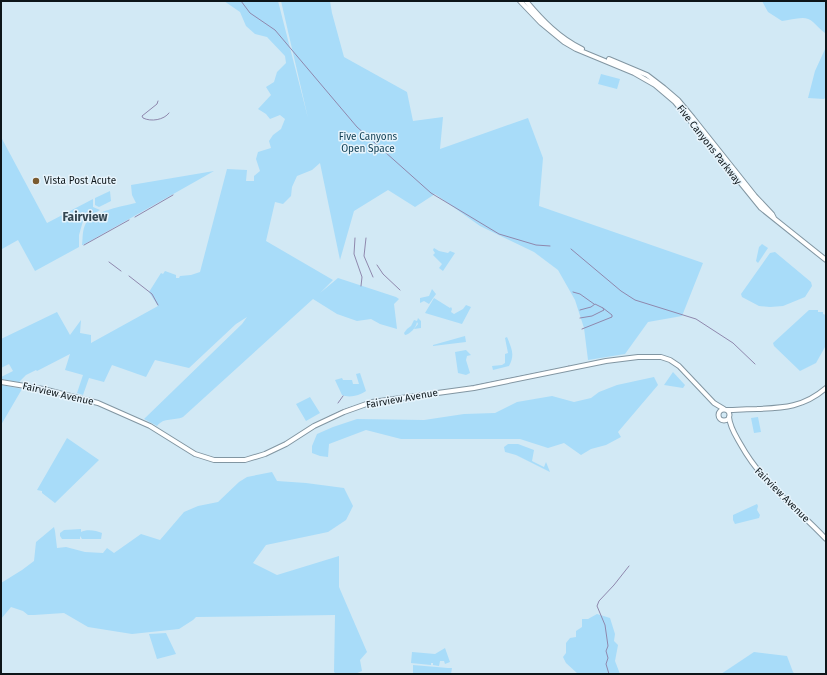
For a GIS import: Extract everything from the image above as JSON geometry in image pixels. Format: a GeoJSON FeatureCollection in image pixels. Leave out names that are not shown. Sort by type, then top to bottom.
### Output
{"type":"FeatureCollection","features":[{"type":"Feature","properties":{"kind":"main road","name":"Five Canyons Parkway"},"geometry":{"type":"LineString","coordinates":[[520,1],[540,23],[564,42],[576,49],[634,73],[655,85],[670,98],[690,120],[750,197],[770,217],[774,218],[826,260]]}},
{"type":"Feature","properties":{"kind":"main road","name":"Five Canyons Parkway"},"geometry":{"type":"LineString","coordinates":[[526,1],[547,25],[580,48],[633,68],[647,75],[664,88],[693,118],[774,218]]}},
{"type":"Feature","properties":{"kind":"main road","name":"Fairview Avenue"},"geometry":{"type":"LineString","coordinates":[[1,382],[42,389],[98,403],[150,426],[195,454],[214,460],[245,460],[265,454],[286,444],[314,426],[372,402],[474,388],[606,361],[638,357],[657,357],[670,360],[680,366],[714,403],[725,410],[729,416],[731,427]]}},
{"type":"Feature","properties":{"kind":"main road"},"geometry":{"type":"LineString","coordinates":[[718,413],[725,410],[790,407],[803,403],[818,395],[826,388]]}},
{"type":"Feature","properties":{"kind":"main road","name":"Fairview Avenue"},"geometry":{"type":"LineString","coordinates":[[714,403],[719,418],[724,420],[731,427],[749,459],[758,471],[768,483],[826,539]]}},
{"type":"Feature","properties":{"kind":"main road"},"geometry":{"type":"LineString","coordinates":[[724,420],[729,416],[743,410]]}},
{"type":"Feature","properties":{"kind":"green space","name":"Five Canyons Open Space"},"geometry":{"type":"Polygon","coordinates":[[[224,1],[278,1],[308,118],[281,1],[330,1],[344,57],[407,92],[413,121],[443,117],[440,149],[528,118],[543,158],[539,206],[703,263],[682,316],[648,322],[625,354],[588,360],[584,328],[575,300],[558,270],[534,252],[480,226],[435,194],[415,207],[388,190],[354,211],[340,260],[320,163],[312,170],[297,176],[292,187],[291,196],[283,204],[275,202],[266,241],[333,280],[320,293],[338,278],[399,299],[394,304],[397,329],[380,324],[371,319],[357,321],[337,314],[313,299],[183,417],[163,421],[157,426],[144,419],[242,324],[247,317],[236,324],[189,368],[155,360],[146,377],[112,365],[104,382],[89,378],[83,395],[77,393],[83,375],[65,370],[70,354],[26,375],[19,382],[1,379],[1,377],[13,371],[9,364],[1,368],[1,339],[57,312],[70,335],[81,320],[80,333],[91,335],[91,343],[158,306],[149,292],[161,273],[163,274],[165,271],[176,275],[176,278],[179,278],[180,276],[200,272],[227,169],[247,170],[246,181],[254,181],[254,176],[260,171],[256,159],[258,152],[271,148],[269,141],[273,135],[281,129],[285,119],[280,115],[270,119],[266,114],[258,109],[271,95],[266,87],[274,82],[277,72],[286,63],[285,56],[267,37],[255,34],[246,26],[240,12],[224,1]]]}},
{"type":"Feature","properties":{"kind":"green space"},"geometry":{"type":"Polygon","coordinates":[[[762,1],[826,1],[826,39],[825,33],[807,18],[782,21],[768,12],[762,1]]]}},
{"type":"Feature","properties":{"kind":"green space"},"geometry":{"type":"Polygon","coordinates":[[[826,47],[826,97],[824,99],[808,98],[815,71],[826,47]]]}},
{"type":"Feature","properties":{"kind":"green space"},"geometry":{"type":"Polygon","coordinates":[[[601,74],[620,79],[617,89],[598,84],[601,74]]]}},
{"type":"Feature","properties":{"kind":"green space"},"geometry":{"type":"Polygon","coordinates":[[[1,137],[47,223],[93,199],[93,207],[100,210],[83,221],[79,235],[79,247],[35,271],[18,240],[2,249],[1,247],[1,137]]]}},
{"type":"Feature","properties":{"kind":"green space"},"geometry":{"type":"Polygon","coordinates":[[[214,171],[82,245],[86,223],[95,215],[136,203],[132,195],[131,185],[214,171]]]}},
{"type":"Feature","properties":{"kind":"green space"},"geometry":{"type":"Polygon","coordinates":[[[110,191],[111,201],[99,207],[95,205],[95,198],[110,191]]]}},
{"type":"Feature","properties":{"kind":"green space"},"geometry":{"type":"Polygon","coordinates":[[[762,244],[768,248],[758,263],[756,261],[759,247],[762,244]]]}},
{"type":"Feature","properties":{"kind":"green space"},"geometry":{"type":"Polygon","coordinates":[[[434,248],[439,251],[448,253],[450,251],[455,253],[443,271],[439,268],[442,264],[433,255],[435,253],[433,250],[434,248]]]}},
{"type":"Feature","properties":{"kind":"green space"},"geometry":{"type":"Polygon","coordinates":[[[775,252],[811,282],[812,286],[805,297],[783,306],[759,306],[742,297],[741,294],[770,253],[775,252]]]}},
{"type":"Feature","properties":{"kind":"green space"},"geometry":{"type":"Polygon","coordinates":[[[432,289],[436,294],[429,304],[424,301],[420,303],[420,298],[429,296],[432,289]]]}},
{"type":"Feature","properties":{"kind":"green space"},"geometry":{"type":"Polygon","coordinates":[[[434,298],[450,308],[451,307],[451,312],[454,314],[463,309],[466,305],[471,307],[462,324],[425,313],[434,298]]]}},
{"type":"Feature","properties":{"kind":"green space"},"geometry":{"type":"Polygon","coordinates":[[[809,310],[818,310],[818,312],[823,312],[823,314],[826,315],[825,347],[816,363],[800,371],[774,346],[773,343],[809,310]]]}},
{"type":"Feature","properties":{"kind":"green space"},"geometry":{"type":"Polygon","coordinates":[[[418,318],[421,321],[421,328],[414,329],[418,324],[417,322],[412,330],[405,335],[404,333],[407,329],[411,326],[414,320],[417,321],[418,318]]]}},
{"type":"Feature","properties":{"kind":"green space"},"geometry":{"type":"Polygon","coordinates":[[[465,336],[466,342],[433,346],[433,345],[465,336]]]}},
{"type":"Feature","properties":{"kind":"green space"},"geometry":{"type":"Polygon","coordinates":[[[507,337],[512,352],[511,362],[509,366],[493,370],[492,366],[502,365],[505,363],[505,354],[508,353],[505,338],[507,337]]]}},
{"type":"Feature","properties":{"kind":"green space"},"geometry":{"type":"Polygon","coordinates":[[[466,350],[471,355],[467,356],[466,360],[470,373],[466,375],[458,373],[455,352],[466,350]]]}},
{"type":"Feature","properties":{"kind":"green space"},"geometry":{"type":"Polygon","coordinates":[[[673,372],[685,385],[683,388],[664,385],[673,372]]]}},
{"type":"Feature","properties":{"kind":"green space"},"geometry":{"type":"Polygon","coordinates":[[[360,373],[366,391],[354,396],[342,395],[335,380],[342,378],[343,380],[352,380],[353,384],[359,384],[356,374],[360,373]]]}},
{"type":"Feature","properties":{"kind":"green space"},"geometry":{"type":"Polygon","coordinates":[[[654,377],[658,385],[618,432],[621,437],[606,445],[591,449],[581,455],[564,443],[548,448],[520,439],[401,439],[366,430],[329,444],[328,457],[312,453],[312,446],[317,434],[357,419],[424,420],[464,414],[495,413],[517,402],[552,396],[574,402],[591,398],[599,392],[617,385],[654,377]]]}},
{"type":"Feature","properties":{"kind":"green space"},"geometry":{"type":"Polygon","coordinates":[[[1,385],[22,389],[1,425],[1,385]]]}},
{"type":"Feature","properties":{"kind":"green space"},"geometry":{"type":"Polygon","coordinates":[[[310,397],[320,413],[306,421],[296,404],[310,397]]]}},
{"type":"Feature","properties":{"kind":"green space"},"geometry":{"type":"Polygon","coordinates":[[[758,417],[761,432],[754,433],[751,418],[758,417]]]}},
{"type":"Feature","properties":{"kind":"green space"},"geometry":{"type":"Polygon","coordinates":[[[67,438],[99,460],[55,503],[42,493],[42,491],[37,490],[67,438]]]}},
{"type":"Feature","properties":{"kind":"green space"},"geometry":{"type":"Polygon","coordinates":[[[508,444],[518,444],[534,450],[532,461],[544,467],[546,462],[550,472],[516,455],[505,452],[504,447],[508,444]]]}},
{"type":"Feature","properties":{"kind":"green space"},"geometry":{"type":"Polygon","coordinates":[[[272,472],[277,481],[344,488],[353,506],[346,520],[328,532],[266,545],[253,563],[277,575],[339,556],[339,587],[367,652],[360,660],[362,671],[355,674],[336,674],[334,672],[335,615],[196,617],[179,629],[132,634],[88,627],[64,613],[28,615],[23,611],[11,607],[1,619],[1,583],[34,561],[36,542],[54,527],[57,548],[66,547],[85,552],[103,553],[107,548],[114,553],[141,534],[160,540],[184,512],[198,506],[218,502],[239,482],[247,477],[272,472]]]}},
{"type":"Feature","properties":{"kind":"green space"},"geometry":{"type":"Polygon","coordinates":[[[757,504],[757,510],[760,515],[759,518],[735,524],[733,515],[757,504]]]}},
{"type":"Feature","properties":{"kind":"green space"},"geometry":{"type":"Polygon","coordinates":[[[81,529],[81,532],[91,530],[102,533],[101,539],[82,539],[80,536],[80,539],[62,539],[60,536],[60,533],[64,530],[81,529]]]}},
{"type":"Feature","properties":{"kind":"green space"},"geometry":{"type":"Polygon","coordinates":[[[597,614],[610,618],[615,634],[614,641],[618,645],[615,661],[620,674],[578,674],[566,663],[563,657],[566,653],[566,643],[570,638],[576,637],[576,631],[582,627],[582,619],[588,619],[597,614]]]}},
{"type":"Feature","properties":{"kind":"green space"},"geometry":{"type":"Polygon","coordinates":[[[166,633],[176,654],[157,659],[149,634],[166,633]]]}},
{"type":"Feature","properties":{"kind":"green space"},"geometry":{"type":"Polygon","coordinates":[[[445,648],[450,662],[445,664],[444,661],[440,661],[439,666],[433,665],[433,663],[431,663],[431,665],[411,663],[412,652],[435,654],[445,648]]]}},
{"type":"Feature","properties":{"kind":"green space"},"geometry":{"type":"Polygon","coordinates":[[[754,652],[787,656],[795,674],[721,674],[754,652]]]}},
{"type":"Feature","properties":{"kind":"green space"},"geometry":{"type":"Polygon","coordinates":[[[413,665],[452,668],[451,674],[413,674],[413,665]]]}},
{"type":"Feature","properties":{"kind":"waterway"},"geometry":{"type":"LineString","coordinates":[[241,1],[250,13],[275,30],[357,127],[431,193],[499,234],[536,245],[550,246]]}},
{"type":"Feature","properties":{"kind":"waterway"},"geometry":{"type":"LineString","coordinates":[[158,101],[157,104],[142,116],[143,118],[157,120],[169,113]]}},
{"type":"Feature","properties":{"kind":"waterway"},"geometry":{"type":"LineString","coordinates":[[135,217],[173,195]]}},
{"type":"Feature","properties":{"kind":"waterway"},"geometry":{"type":"LineString","coordinates":[[84,245],[129,220]]}},
{"type":"Feature","properties":{"kind":"waterway"},"geometry":{"type":"LineString","coordinates":[[355,238],[354,254],[362,277],[361,286]]}},
{"type":"Feature","properties":{"kind":"waterway"},"geometry":{"type":"LineString","coordinates":[[366,238],[364,256],[373,277]]}},
{"type":"Feature","properties":{"kind":"waterway"},"geometry":{"type":"LineString","coordinates":[[571,249],[621,291],[635,300],[696,319],[733,343],[755,364]]}},
{"type":"Feature","properties":{"kind":"waterway"},"geometry":{"type":"LineString","coordinates":[[109,262],[121,271]]}},
{"type":"Feature","properties":{"kind":"waterway"},"geometry":{"type":"LineString","coordinates":[[377,265],[383,274],[400,290]]}},
{"type":"Feature","properties":{"kind":"waterway"},"geometry":{"type":"LineString","coordinates":[[129,276],[152,294],[158,305]]}},
{"type":"Feature","properties":{"kind":"waterway"},"geometry":{"type":"LineString","coordinates":[[573,292],[580,294],[594,304]]}},
{"type":"Feature","properties":{"kind":"waterway"},"geometry":{"type":"LineString","coordinates":[[580,310],[591,307],[595,304],[604,310],[592,316],[580,318]]}},
{"type":"Feature","properties":{"kind":"waterway"},"geometry":{"type":"LineString","coordinates":[[582,329],[612,317],[612,315],[603,308]]}},
{"type":"Feature","properties":{"kind":"waterway"},"geometry":{"type":"LineString","coordinates":[[564,368],[569,366]]}},
{"type":"Feature","properties":{"kind":"waterway"},"geometry":{"type":"LineString","coordinates":[[468,387],[557,369]]}},
{"type":"Feature","properties":{"kind":"waterway"},"geometry":{"type":"LineString","coordinates":[[381,399],[421,393]]}},
{"type":"Feature","properties":{"kind":"waterway"},"geometry":{"type":"LineString","coordinates":[[338,403],[343,396]]}},
{"type":"Feature","properties":{"kind":"waterway"},"geometry":{"type":"LineString","coordinates":[[328,417],[364,403]]}},
{"type":"Feature","properties":{"kind":"waterway"},"geometry":{"type":"LineString","coordinates":[[609,674],[606,664],[608,658],[606,651],[608,646],[605,625],[597,606],[599,601],[629,566]]}},
{"type":"Feature","properties":{"kind":"place","name":"Vista Post Acute"},"geometry":{"type":"Point","coordinates":[36,181]}},
{"type":"Feature","properties":{"kind":"district","name":"Fairview"},"geometry":{"type":"Point","coordinates":[85,217]}}]}
